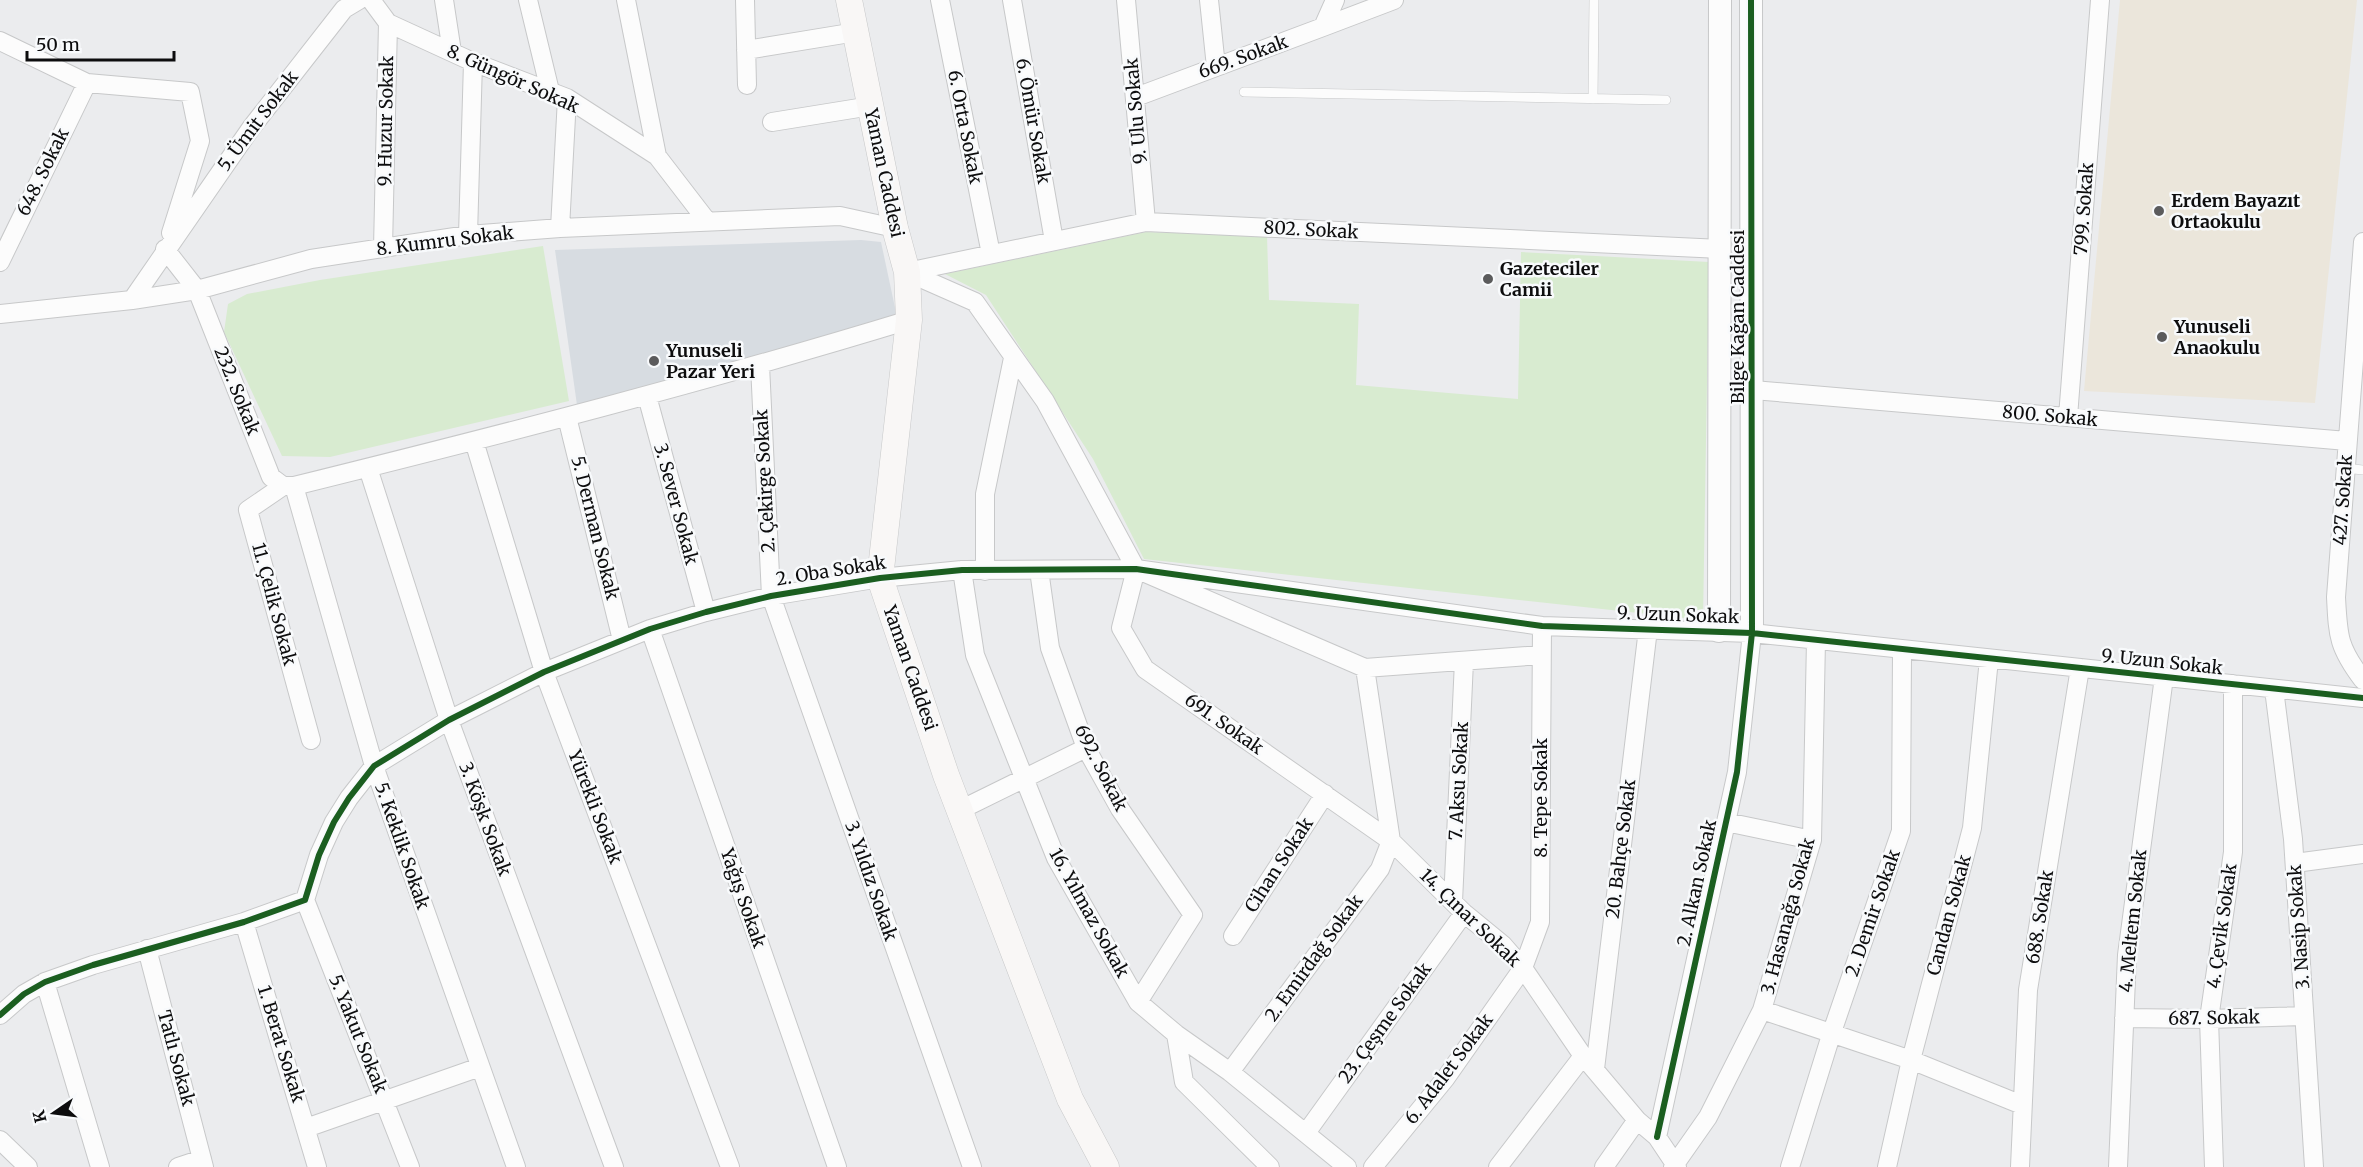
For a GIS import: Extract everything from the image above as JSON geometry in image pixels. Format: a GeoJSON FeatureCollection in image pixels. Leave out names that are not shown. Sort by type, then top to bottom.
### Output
{"type":"FeatureCollection","features":[{"type":"Feature","properties":{"kind":"main road","name":"Yaman Caddesi"},"geometry":{"type":"LineString","coordinates":[[849,0],[895,228],[907,272],[909,320],[880,578],[960,810],[1070,1099],[1106,1167]]}},
{"type":"Feature","properties":{"kind":"street","name":"5. Ümit Sokak"},"geometry":{"type":"LineString","coordinates":[[165,249],[251,128],[344,9],[359,0]]}},
{"type":"Feature","properties":{"kind":"street"},"geometry":{"type":"LineString","coordinates":[[372,0],[388,23]]}},
{"type":"Feature","properties":{"kind":"street"},"geometry":{"type":"LineString","coordinates":[[444,0],[452,52]]}},
{"type":"Feature","properties":{"kind":"street"},"geometry":{"type":"LineString","coordinates":[[528,0],[559,95],[560,228]]}},
{"type":"Feature","properties":{"kind":"street"},"geometry":{"type":"LineString","coordinates":[[626,0],[657,156]]}},
{"type":"Feature","properties":{"kind":"street"},"geometry":{"type":"LineString","coordinates":[[745,0],[747,85]]}},
{"type":"Feature","properties":{"kind":"street","name":"6. Orta Sokak"},"geometry":{"type":"LineString","coordinates":[[940,0],[991,254]]}},
{"type":"Feature","properties":{"kind":"street","name":"6. Ömür Sokak"},"geometry":{"type":"LineString","coordinates":[[1012,0],[1054,242]]}},
{"type":"Feature","properties":{"kind":"street","name":"9. Ulu Sokak"},"geometry":{"type":"LineString","coordinates":[[1126,0],[1146,222]]}},
{"type":"Feature","properties":{"kind":"street"},"geometry":{"type":"LineString","coordinates":[[1209,0],[1216,67]]}},
{"type":"Feature","properties":{"kind":"street"},"geometry":{"type":"LineString","coordinates":[[1323,27],[1335,0]]}},
{"type":"Feature","properties":{"kind":"street","name":"669. Sokak"},"geometry":{"type":"LineString","coordinates":[[1136,97],[1394,0]]}},
{"type":"Feature","properties":{"kind":"street","name":"Bilge Kağan Caddesi"},"geometry":{"type":"LineString","coordinates":[[1719,631],[1720,0]]}},
{"type":"Feature","properties":{"kind":"street","name":"Bilge Kağan Caddesi"},"geometry":{"type":"LineString","coordinates":[[1751,0],[1752,633]]}},
{"type":"Feature","properties":{"kind":"street","name":"799. Sokak"},"geometry":{"type":"LineString","coordinates":[[2068,417],[2100,0]]}},
{"type":"Feature","properties":{"kind":"street","name":"8. Güngör Sokak"},"geometry":{"type":"LineString","coordinates":[[388,23],[473,62],[559,95],[657,156],[707,221]]}},
{"type":"Feature","properties":{"kind":"street","name":"9. Huzur Sokak"},"geometry":{"type":"LineString","coordinates":[[383,248],[388,23]]}},
{"type":"Feature","properties":{"kind":"street"},"geometry":{"type":"LineString","coordinates":[[746,50],[856,32]]}},
{"type":"Feature","properties":{"kind":"street"},"geometry":{"type":"LineString","coordinates":[[0,41],[87,83],[190,92],[200,141],[165,249],[132,300]]}},
{"type":"Feature","properties":{"kind":"street"},"geometry":{"type":"LineString","coordinates":[[468,235],[473,62]]}},
{"type":"Feature","properties":{"kind":"street","name":"648. Sokak"},"geometry":{"type":"LineString","coordinates":[[0,262],[87,83]]}},
{"type":"Feature","properties":{"kind":"street"},"geometry":{"type":"LineString","coordinates":[[772,122],[870,106]]}},
{"type":"Feature","properties":{"kind":"street","name":"8. Kumru Sokak"},"geometry":{"type":"LineString","coordinates":[[0,314],[132,300],[197,290],[311,259],[468,235],[560,228],[840,216],[895,228]]}},
{"type":"Feature","properties":{"kind":"street","name":"802. Sokak"},"geometry":{"type":"LineString","coordinates":[[907,272],[1146,222],[1721,249]]}},
{"type":"Feature","properties":{"kind":"street","name":"427. Sokak"},"geometry":{"type":"LineString","coordinates":[[2363,243],[2347,441],[2354,469],[2336,597],[2338,639],[2351,665],[2363,680]]}},
{"type":"Feature","properties":{"kind":"street","name":"232. Sokak"},"geometry":{"type":"LineString","coordinates":[[165,249],[197,290],[271,477],[289,486]]}},
{"type":"Feature","properties":{"kind":"street"},"geometry":{"type":"LineString","coordinates":[[907,272],[975,302],[1045,401],[1136,569],[1365,668],[1541,655]]}},
{"type":"Feature","properties":{"kind":"street"},"geometry":{"type":"LineString","coordinates":[[289,486],[368,468],[647,396],[909,320]]}},
{"type":"Feature","properties":{"kind":"street"},"geometry":{"type":"LineString","coordinates":[[985,570],[986,494],[999,418],[1013,358]]}},
{"type":"Feature","properties":{"kind":"street","name":"2. Çekirge Sokak"},"geometry":{"type":"LineString","coordinates":[[760,365],[771,596]]}},
{"type":"Feature","properties":{"kind":"street","name":"800. Sokak"},"geometry":{"type":"LineString","coordinates":[[1753,390],[2347,441]]}},
{"type":"Feature","properties":{"kind":"street","name":"3. Sever Sokak"},"geometry":{"type":"LineString","coordinates":[[647,396],[706,612]]}},
{"type":"Feature","properties":{"kind":"street","name":"5. Derman Sokak"},"geometry":{"type":"LineString","coordinates":[[567,417],[622,640]]}},
{"type":"Feature","properties":{"kind":"street","name":"Yürekli Sokak"},"geometry":{"type":"LineString","coordinates":[[474,441],[544,672],[730,1167]]}},
{"type":"Feature","properties":{"kind":"street","name":"3. Köşk Sokak"},"geometry":{"type":"LineString","coordinates":[[368,468],[449,720],[614,1167]]}},
{"type":"Feature","properties":{"kind":"street","name":"11. Çelik Sokak"},"geometry":{"type":"LineString","coordinates":[[289,486],[248,510],[311,740]]}},
{"type":"Feature","properties":{"kind":"street","name":"5. Keklik Sokak"},"geometry":{"type":"LineString","coordinates":[[289,486],[374,766],[516,1167]]}},
{"type":"Feature","properties":{"kind":"street","name":"9. Uzun Sokak"},"geometry":{"type":"LineString","coordinates":[[1136,569],[1542,626],[1752,633],[2363,698]]}},
{"type":"Feature","properties":{"kind":"street","name":"2. Oba Sokak"},"geometry":{"type":"LineString","coordinates":[[305,900],[319,855],[334,822],[348,798],[374,766],[449,720],[544,672],[622,640],[706,612],[771,596],[880,578],[962,570],[1136,569]]}},
{"type":"Feature","properties":{"kind":"street","name":"691. Sokak"},"geometry":{"type":"LineString","coordinates":[[1136,569],[1121,628],[1145,669],[1391,841]]}},
{"type":"Feature","properties":{"kind":"street","name":"16. Yılmaz Sokak"},"geometry":{"type":"LineString","coordinates":[[962,570],[975,655],[1056,858],[1138,1002],[1176,1034],[1230,1072],[1347,1167]]}},
{"type":"Feature","properties":{"kind":"street","name":"692. Sokak"},"geometry":{"type":"LineString","coordinates":[[1039,570],[1050,648],[1086,748],[1120,809],[1193,915],[1138,1002]]}},
{"type":"Feature","properties":{"kind":"street","name":"3. Yıldız Sokak"},"geometry":{"type":"LineString","coordinates":[[771,596],[972,1167]]}},
{"type":"Feature","properties":{"kind":"street","name":"8. Tepe Sokak"},"geometry":{"type":"LineString","coordinates":[[1523,968],[1540,922],[1542,626]]}},
{"type":"Feature","properties":{"kind":"street","name":"Yağış Sokak"},"geometry":{"type":"LineString","coordinates":[[650,629],[837,1167]]}},
{"type":"Feature","properties":{"kind":"street","name":"20. Bahçe Sokak"},"geometry":{"type":"LineString","coordinates":[[1589,1063],[1647,629]]}},
{"type":"Feature","properties":{"kind":"street","name":"2. Alkan Sokak"},"geometry":{"type":"LineString","coordinates":[[1657,1137],[1737,772],[1752,633]]}},
{"type":"Feature","properties":{"kind":"street","name":"3. Hasanağa Sokak"},"geometry":{"type":"LineString","coordinates":[[1675,1166],[1708,1117],[1762,1010],[1812,840],[1816,640]]}},
{"type":"Feature","properties":{"kind":"street","name":"2. Demir Sokak"},"geometry":{"type":"LineString","coordinates":[[1790,1167],[1832,1032],[1900,831],[1902,650]]}},
{"type":"Feature","properties":{"kind":"street","name":"Candan Sokak"},"geometry":{"type":"LineString","coordinates":[[1887,1167],[1911,1060],[1972,828],[1989,658]]}},
{"type":"Feature","properties":{"kind":"street","name":"7. Aksu Sokak"},"geometry":{"type":"LineString","coordinates":[[1459,908],[1464,661]]}},
{"type":"Feature","properties":{"kind":"street"},"geometry":{"type":"LineString","coordinates":[[1365,668],[1391,841]]}},
{"type":"Feature","properties":{"kind":"street","name":"688. Sokak"},"geometry":{"type":"LineString","coordinates":[[2020,1167],[2028,990],[2080,668]]}},
{"type":"Feature","properties":{"kind":"street","name":"4. Meltem Sokak"},"geometry":{"type":"LineString","coordinates":[[2118,1167],[2127,955],[2164,677]]}},
{"type":"Feature","properties":{"kind":"street","name":"4. Çevik Sokak"},"geometry":{"type":"LineString","coordinates":[[2214,1167],[2209,1019],[2233,852],[2233,684]]}},
{"type":"Feature","properties":{"kind":"street","name":"3. Nasip Sokak"},"geometry":{"type":"LineString","coordinates":[[2274,689],[2295,863],[2314,1167]]}},
{"type":"Feature","properties":{"kind":"street"},"geometry":{"type":"LineString","coordinates":[[960,810],[1086,748]]}},
{"type":"Feature","properties":{"kind":"street","name":"Cihan Sokak"},"geometry":{"type":"LineString","coordinates":[[1233,936],[1324,794]]}},
{"type":"Feature","properties":{"kind":"street"},"geometry":{"type":"LineString","coordinates":[[1726,822],[1812,840]]}},
{"type":"Feature","properties":{"kind":"street","name":"14. Çınar Sokak"},"geometry":{"type":"LineString","coordinates":[[1391,841],[1459,908],[1503,945],[1523,968],[1589,1063],[1637,1120],[1657,1137],[1675,1166]]}},
{"type":"Feature","properties":{"kind":"street","name":"2. Emirdağ Sokak"},"geometry":{"type":"LineString","coordinates":[[1230,1072],[1380,869],[1391,841]]}},
{"type":"Feature","properties":{"kind":"street"},"geometry":{"type":"LineString","coordinates":[[2295,863],[2363,854]]}},
{"type":"Feature","properties":{"kind":"street"},"geometry":{"type":"LineString","coordinates":[[0,1016],[24,994],[45,982],[93,965],[244,922],[305,900]]}},
{"type":"Feature","properties":{"kind":"street","name":"5. Yakut Sokak"},"geometry":{"type":"LineString","coordinates":[[305,900],[410,1167]]}},
{"type":"Feature","properties":{"kind":"street","name":"23. Çeşme Sokak"},"geometry":{"type":"LineString","coordinates":[[1305,1133],[1459,908]]}},
{"type":"Feature","properties":{"kind":"street","name":"1. Berat Sokak"},"geometry":{"type":"LineString","coordinates":[[244,922],[317,1167]]}},
{"type":"Feature","properties":{"kind":"street","name":"Tatlı Sokak"},"geometry":{"type":"LineString","coordinates":[[147,949],[203,1163]]}},
{"type":"Feature","properties":{"kind":"street","name":"6. Adalet Sokak"},"geometry":{"type":"LineString","coordinates":[[1373,1167],[1445,1079],[1523,968]]}},
{"type":"Feature","properties":{"kind":"street"},"geometry":{"type":"LineString","coordinates":[[45,982],[100,1167]]}},
{"type":"Feature","properties":{"kind":"street"},"geometry":{"type":"LineString","coordinates":[[1762,1010],[1911,1060],[2022,1105]]}},
{"type":"Feature","properties":{"kind":"street","name":"687. Sokak"},"geometry":{"type":"LineString","coordinates":[[2124,1018],[2209,1019],[2304,1016]]}},
{"type":"Feature","properties":{"kind":"street"},"geometry":{"type":"LineString","coordinates":[[1176,1034],[1184,1082],[1270,1167]]}},
{"type":"Feature","properties":{"kind":"street"},"geometry":{"type":"LineString","coordinates":[[1498,1167],[1589,1063]]}},
{"type":"Feature","properties":{"kind":"street"},"geometry":{"type":"LineString","coordinates":[[306,1128],[480,1067]]}},
{"type":"Feature","properties":{"kind":"street"},"geometry":{"type":"LineString","coordinates":[[1604,1167],[1637,1120]]}},
{"type":"Feature","properties":{"kind":"street"},"geometry":{"type":"LineString","coordinates":[[0,1140],[28,1167]]}},
{"type":"Feature","properties":{"kind":"street"},"geometry":{"type":"LineString","coordinates":[[178,1167],[203,1163]]}},
{"type":"Feature","properties":{"kind":"lane"},"geometry":{"type":"LineString","coordinates":[[1593,99],[1594,0]]}},
{"type":"Feature","properties":{"kind":"lane"},"geometry":{"type":"LineString","coordinates":[[1244,93],[1666,100]]}},
{"type":"Feature","properties":{"kind":"shaded area"},"geometry":{"type":"Polygon","coordinates":[[[2120,0],[2357,0],[2315,403],[2084,391],[2120,0]]]}},
{"type":"Feature","properties":{"kind":"shaded area","name":"Yunuseli Pazar Yeri"},"geometry":{"type":"Polygon","coordinates":[[[861,240],[881,242],[897,317],[577,405],[555,250],[861,240]]]}},
{"type":"Feature","properties":{"kind":"green space"},"geometry":{"type":"Polygon","coordinates":[[[1146,232],[1267,236],[1269,300],[1359,304],[1356,385],[1518,399],[1521,252],[1709,262],[1703,620],[1144,559],[1093,459],[986,295],[945,274],[1146,232]]]}},
{"type":"Feature","properties":{"kind":"green space"},"geometry":{"type":"Polygon","coordinates":[[[543,246],[569,401],[330,457],[282,456],[224,332],[228,304],[247,294],[320,280],[543,246]]]}},
{"type":"Feature","properties":{"kind":"cycle path"},"geometry":{"type":"LineString","coordinates":[[1657,1137],[1737,772],[1752,633],[1751,0]]}},
{"type":"Feature","properties":{"kind":"cycle path"},"geometry":{"type":"LineString","coordinates":[[0,1015],[24,994],[45,982],[93,965],[244,922],[305,900],[319,855],[334,822],[374,766],[449,720],[544,672],[650,629],[706,612],[771,596],[880,578],[962,570],[1136,569],[1542,626],[1752,633],[2363,698]]}},
{"type":"Feature","properties":{"kind":"place","name":"Erdem Bayazıt Ortaokulu"},"geometry":{"type":"Point","coordinates":[2159,211]}},
{"type":"Feature","properties":{"kind":"place","name":"Gazeteciler Camii"},"geometry":{"type":"Point","coordinates":[1488,279]}},
{"type":"Feature","properties":{"kind":"place","name":"Yunuseli Anaokulu"},"geometry":{"type":"Point","coordinates":[2162,337]}},
{"type":"Feature","properties":{"kind":"place","name":"Yunuseli Pazar Yeri"},"geometry":{"type":"Point","coordinates":[654,361]}}]}
